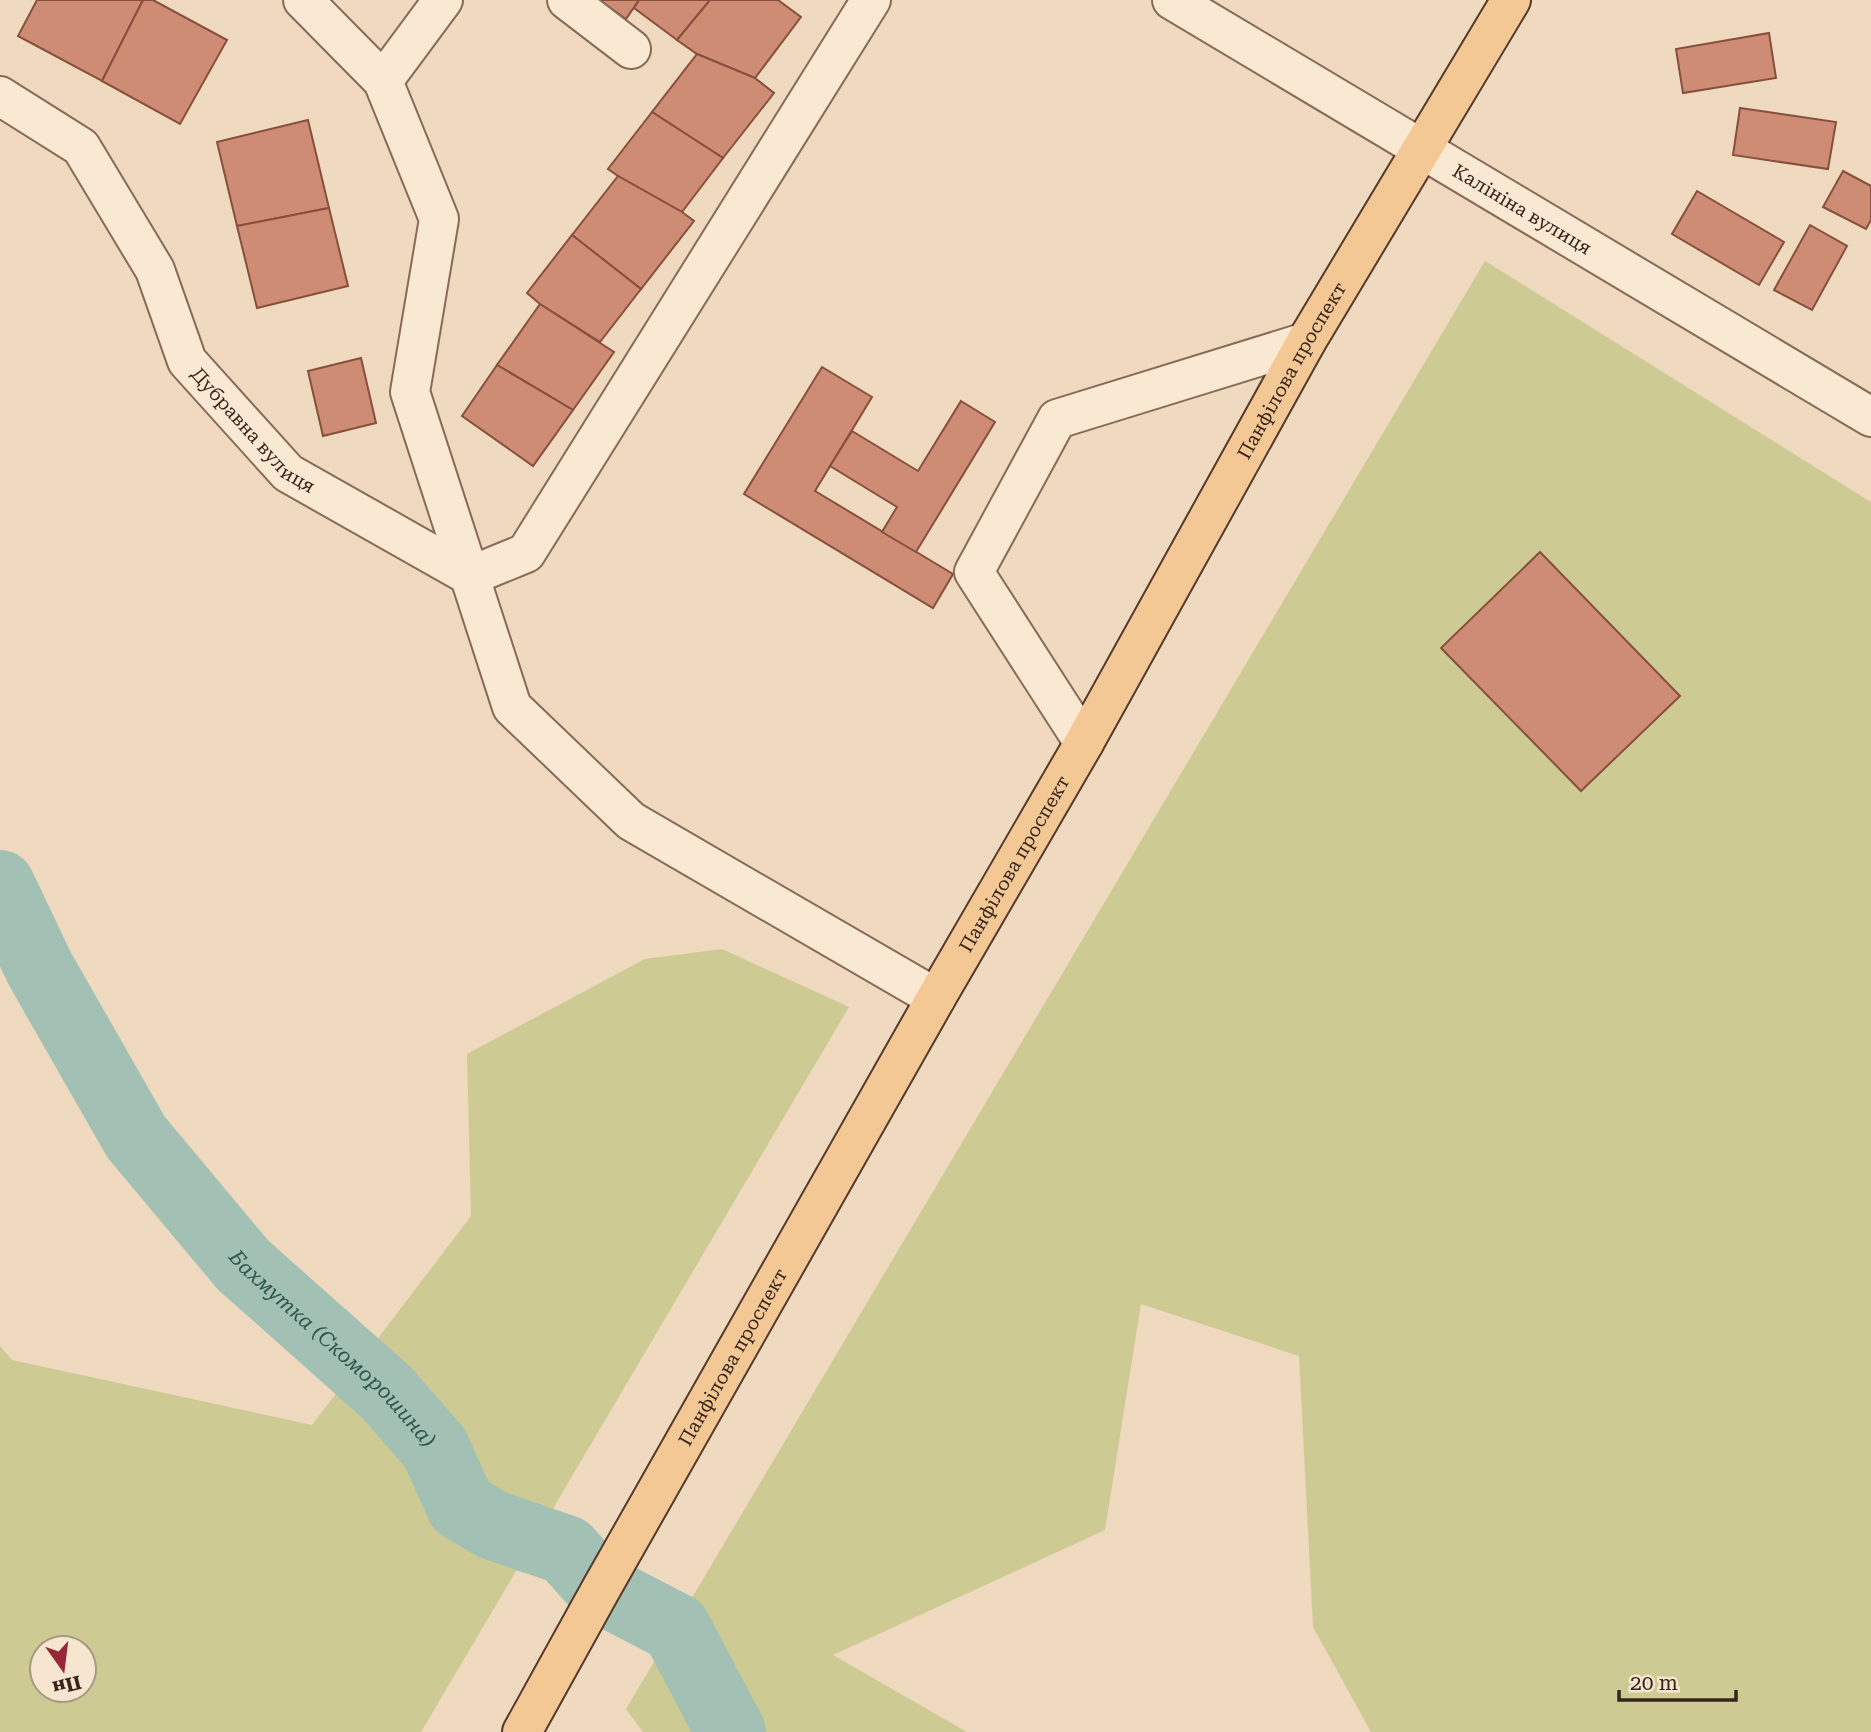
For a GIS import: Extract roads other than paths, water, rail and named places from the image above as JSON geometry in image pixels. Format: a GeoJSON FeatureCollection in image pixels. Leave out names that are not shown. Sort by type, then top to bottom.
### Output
{"type":"FeatureCollection","features":[{"type":"Feature","properties":{"kind":"main road","name":"Панфілова проспект"},"geometry":{"type":"LineString","coordinates":[[522,1732],[936,999],[1084,743],[1306,342],[1511,0]]}},
{"type":"Feature","properties":{"kind":"street"},"geometry":{"type":"LineString","coordinates":[[303,0],[383,81],[439,219],[410,392],[512,707],[631,821],[936,999]]}},
{"type":"Feature","properties":{"kind":"street"},"geometry":{"type":"LineString","coordinates":[[383,81],[443,0]]}},
{"type":"Feature","properties":{"kind":"street"},"geometry":{"type":"LineString","coordinates":[[566,0],[631,49]]}},
{"type":"Feature","properties":{"kind":"street"},"geometry":{"type":"LineString","coordinates":[[470,576],[526,554],[871,0]]}},
{"type":"Feature","properties":{"kind":"street","name":"Калініна вулиця"},"geometry":{"type":"LineString","coordinates":[[1172,0],[1871,417]]}},
{"type":"Feature","properties":{"kind":"street","name":"Дубравна вулиця"},"geometry":{"type":"LineString","coordinates":[[0,96],[80,147],[155,270],[187,361],[288,473],[470,576]]}},
{"type":"Feature","properties":{"kind":"street"},"geometry":{"type":"LineString","coordinates":[[1084,743],[974,572],[1057,419],[1306,342]]}},
{"type":"Feature","properties":{"kind":"waterway","name":"Бахмутка (Скоморошина)"},"geometry":{"type":"LineString","coordinates":[[0,885],[40,969],[136,1137],[243,1265],[386,1392],[435,1448],[461,1506],[493,1525],[566,1550],[601,1589],[676,1628],[731,1732]]}}]}
